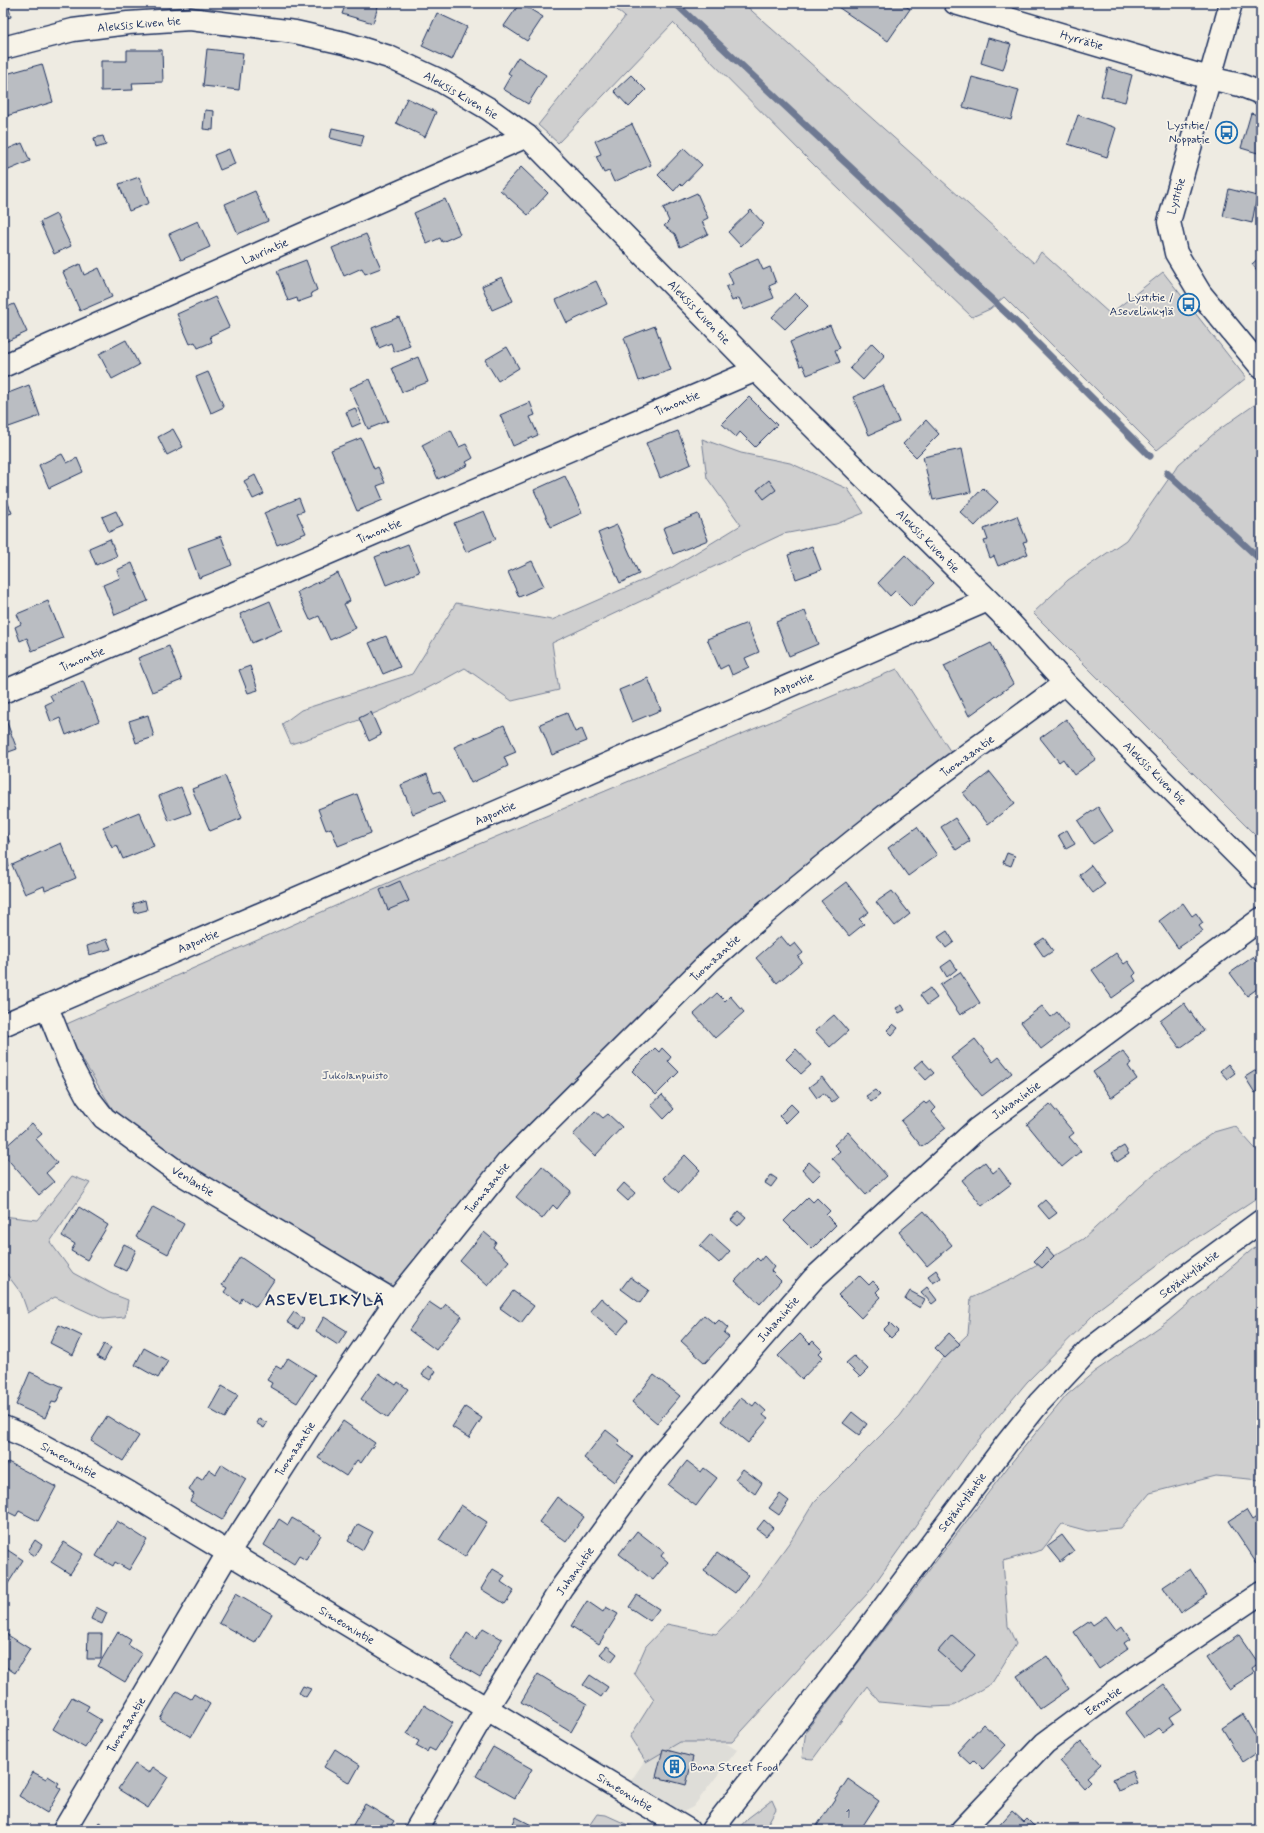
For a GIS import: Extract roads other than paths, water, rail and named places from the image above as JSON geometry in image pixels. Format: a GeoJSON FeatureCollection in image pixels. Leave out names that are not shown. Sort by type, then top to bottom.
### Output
{"type":"FeatureCollection","features":[{"type":"Feature","properties":{"kind":"street","name":"Hyrrätie"},"geometry":{"type":"LineString","coordinates":[[956,3],[1209,78],[1240,85],[1261,93]]}},
{"type":"Feature","properties":{"kind":"street","name":"Lystitie"},"geometry":{"type":"LineString","coordinates":[[1231,3],[1169,222],[1176,253],[1200,293],[1261,367]]}},
{"type":"Feature","properties":{"kind":"street","name":"Aleksis Kiven tie"},"geometry":{"type":"LineString","coordinates":[[3,48],[73,30],[128,23],[190,19],[295,32],[344,43],[389,57],[441,81],[489,109],[527,136],[756,370],[988,600],[1066,683],[1261,879]]}},
{"type":"Feature","properties":{"kind":"street","name":"Laurintie"},"geometry":{"type":"LineString","coordinates":[[3,366],[527,136]]}},
{"type":"Feature","properties":{"kind":"street","name":"Timontie"},"geometry":{"type":"LineString","coordinates":[[3,692],[756,370]]}},
{"type":"Feature","properties":{"kind":"street","name":"Aapontie"},"geometry":{"type":"LineString","coordinates":[[3,1025],[988,600]]}},
{"type":"Feature","properties":{"kind":"street","name":"Tuomaantie"},"geometry":{"type":"LineString","coordinates":[[64,1830],[228,1553],[311,1424],[395,1302],[507,1162],[711,960],[803,881],[891,811],[1066,683]]}},
{"type":"Feature","properties":{"kind":"street","name":"Juhanintie"},"geometry":{"type":"LineString","coordinates":[[416,1830],[487,1708],[562,1587],[652,1464],[814,1278],[977,1129],[1261,919]]}},
{"type":"Feature","properties":{"kind":"street","name":"Venlantie"},"geometry":{"type":"LineString","coordinates":[[47,1006],[69,1062],[87,1096],[104,1118],[175,1170],[395,1302]]}},
{"type":"Feature","properties":{"kind":"street","name":"Sepänkyläntie"},"geometry":{"type":"LineString","coordinates":[[712,1830],[846,1658],[1007,1443],[1039,1403],[1088,1351],[1261,1221]]}},
{"type":"Feature","properties":{"kind":"street","name":"Simeonintie"},"geometry":{"type":"LineString","coordinates":[[3,1427],[25,1436],[126,1491],[688,1830]]}},
{"type":"Feature","properties":{"kind":"street","name":"Eerontie"},"geometry":{"type":"LineString","coordinates":[[962,1830],[1045,1743],[1107,1697],[1261,1593]]}},
{"type":"Feature","properties":{"kind":"waterway"},"geometry":{"type":"LineString","coordinates":[[675,3],[1018,324],[1150,456]]}},
{"type":"Feature","properties":{"kind":"waterway"},"geometry":{"type":"LineString","coordinates":[[1167,473],[1261,560]]}},
{"type":"Feature","properties":{"kind":"place","name":"Lystitie/ Noppatie"},"geometry":{"type":"Point","coordinates":[1226,132]}},
{"type":"Feature","properties":{"kind":"place","name":"Lystitie / Asevelinkylä"},"geometry":{"type":"Point","coordinates":[1189,304]}},
{"type":"Feature","properties":{"kind":"place","name":"Bona Street Food"},"geometry":{"type":"Point","coordinates":[675,1767]}},
{"type":"Feature","properties":{"kind":"district","name":"ASEVELIKYLÄ"},"geometry":{"type":"Point","coordinates":[325,1299]}},
{"type":"Feature","properties":{"kind":"park label","name":"Jukolanpuisto"},"geometry":{"type":"Point","coordinates":[355,1075]}}]}
